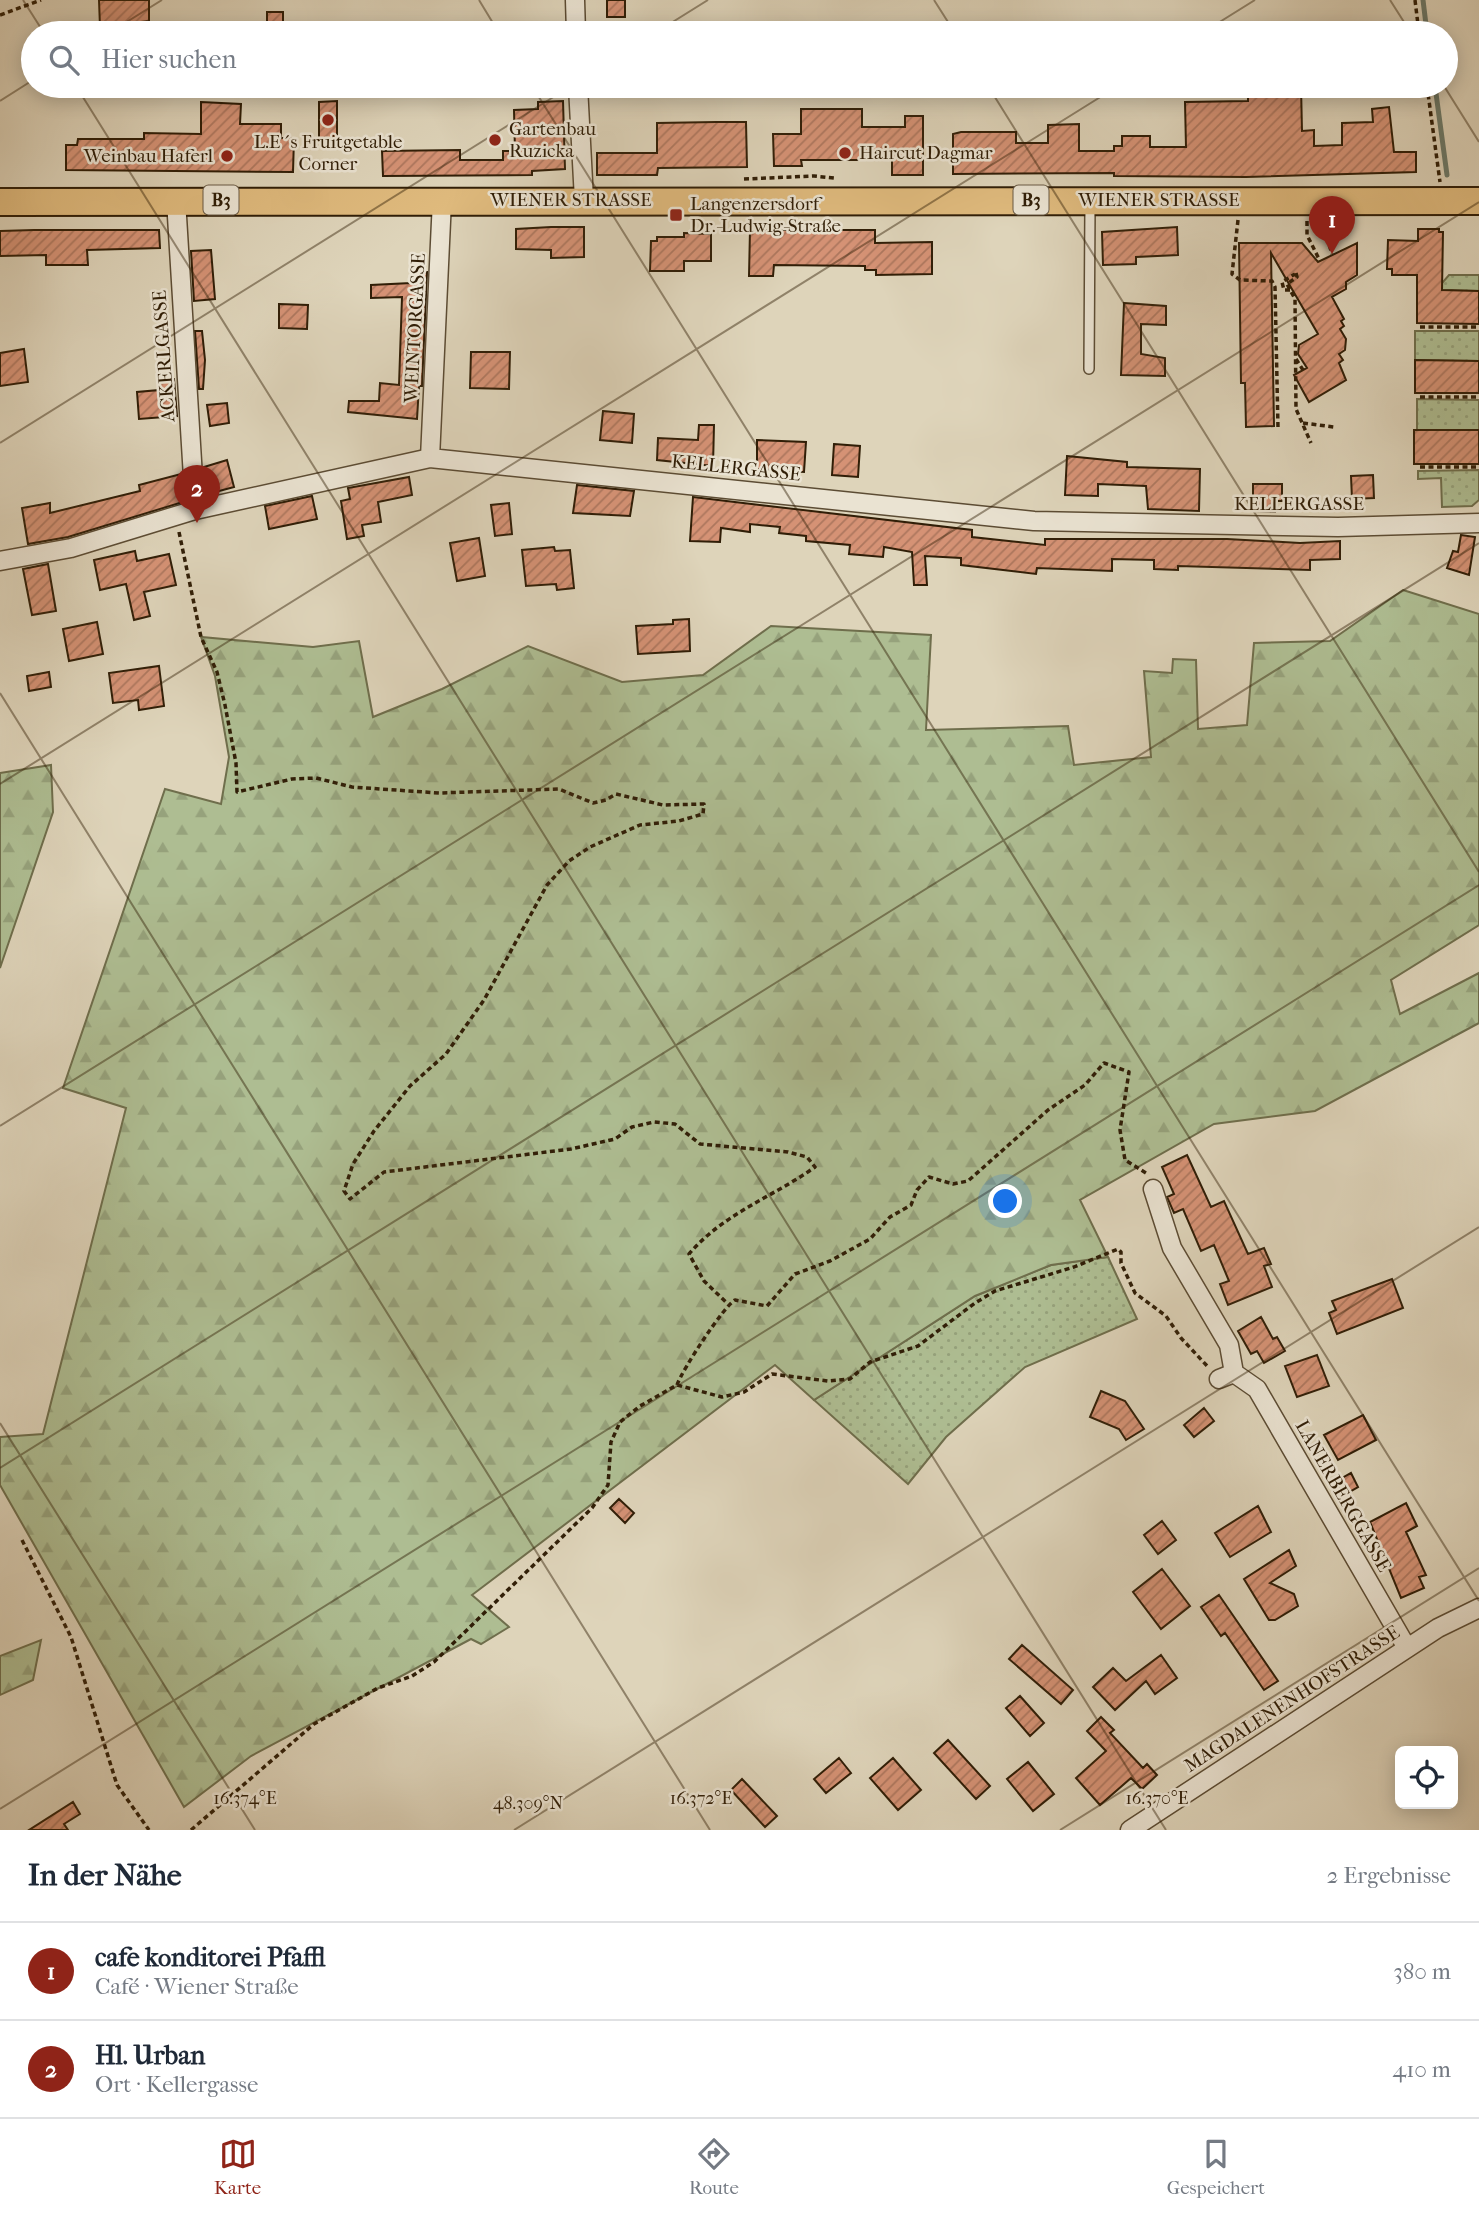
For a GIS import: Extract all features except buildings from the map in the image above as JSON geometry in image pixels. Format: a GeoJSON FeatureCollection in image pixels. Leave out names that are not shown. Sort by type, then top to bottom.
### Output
{"type":"FeatureCollection","features":[{"type":"Feature","properties":{"kind":"main road","name":"WIENER STRASSE"},"geometry":{"type":"LineString","coordinates":[[0,202],[1479,201]]}},
{"type":"Feature","properties":{"kind":"street"},"geometry":{"type":"LineString","coordinates":[[575,0],[576,21]]}},
{"type":"Feature","properties":{"kind":"street"},"geometry":{"type":"LineString","coordinates":[[579,98],[583,200]]}},
{"type":"Feature","properties":{"kind":"street","name":"ACKERLGASSE"},"geometry":{"type":"LineString","coordinates":[[176,200],[195,510]]}},
{"type":"Feature","properties":{"kind":"street","name":"WEINTORGASSE"},"geometry":{"type":"LineString","coordinates":[[430,458],[442,200]]}},
{"type":"Feature","properties":{"kind":"street","name":"KELLERGASSE"},"geometry":{"type":"LineString","coordinates":[[0,561],[71,548],[195,510],[430,458],[1034,521],[1338,527],[1479,523]]}},
{"type":"Feature","properties":{"kind":"street"},"geometry":{"type":"LineString","coordinates":[[1153,1189],[1172,1248],[1229,1345],[1226,1376]]}},
{"type":"Feature","properties":{"kind":"street","name":"LANERBERGGASSE"},"geometry":{"type":"LineString","coordinates":[[1226,1376],[1258,1389],[1407,1648]]}},
{"type":"Feature","properties":{"kind":"street","name":"MAGDALENENHOFSTRASSE"},"geometry":{"type":"LineString","coordinates":[[1130,1830],[1407,1648],[1452,1620],[1479,1608]]}},
{"type":"Feature","properties":{"kind":"lane"},"geometry":{"type":"LineString","coordinates":[[1089,369],[1090,200]]}},
{"type":"Feature","properties":{"kind":"path"},"geometry":{"type":"LineString","coordinates":[[0,15],[41,0]]}},
{"type":"Feature","properties":{"kind":"path"},"geometry":{"type":"LineString","coordinates":[[1415,0],[1418,21]]}},
{"type":"Feature","properties":{"kind":"path"},"geometry":{"type":"LineString","coordinates":[[1429,98],[1443,201]]}},
{"type":"Feature","properties":{"kind":"path"},"geometry":{"type":"LineString","coordinates":[[1238,201],[1238,230],[1232,257],[1232,274],[1240,280],[1274,284],[1273,364],[1278,428]]}},
{"type":"Feature","properties":{"kind":"path"},"geometry":{"type":"LineString","coordinates":[[1322,219],[1332,254]]}},
{"type":"Feature","properties":{"kind":"path"},"geometry":{"type":"LineString","coordinates":[[1307,220],[1307,235],[1320,261]]}},
{"type":"Feature","properties":{"kind":"path"},"geometry":{"type":"LineString","coordinates":[[1296,273],[1282,282],[1283,289],[1290,290],[1295,299],[1296,409],[1311,443]]}},
{"type":"Feature","properties":{"kind":"path"},"geometry":{"type":"LineString","coordinates":[[1259,274],[1259,281]]}},
{"type":"Feature","properties":{"kind":"path"},"geometry":{"type":"LineString","coordinates":[[1420,327],[1479,327]]}},
{"type":"Feature","properties":{"kind":"path"},"geometry":{"type":"LineString","coordinates":[[1295,357],[1303,370]]}},
{"type":"Feature","properties":{"kind":"path"},"geometry":{"type":"LineString","coordinates":[[1420,397],[1479,397]]}},
{"type":"Feature","properties":{"kind":"path"},"geometry":{"type":"LineString","coordinates":[[1303,423],[1334,427]]}},
{"type":"Feature","properties":{"kind":"path"},"geometry":{"type":"LineString","coordinates":[[1420,467],[1479,467]]}},
{"type":"Feature","properties":{"kind":"path"},"geometry":{"type":"LineString","coordinates":[[176,516],[201,637],[217,672],[225,705],[236,763],[237,792],[292,779],[316,778],[352,787],[439,793],[559,789],[593,803],[616,794],[663,805],[704,804],[703,814],[679,821],[640,825],[590,847],[569,861],[547,885],[484,1000],[446,1054],[410,1086],[374,1131],[353,1164],[344,1191],[350,1199],[384,1172],[571,1149],[615,1139],[632,1127],[654,1122],[675,1124],[700,1144],[788,1152],[807,1157],[816,1167],[705,1235],[689,1254],[704,1281],[728,1304]]}},
{"type":"Feature","properties":{"kind":"path"},"geometry":{"type":"LineString","coordinates":[[191,1830],[314,1724],[378,1688],[412,1676],[434,1662],[592,1507],[608,1485],[611,1443],[620,1422],[640,1406],[677,1385],[683,1367],[719,1322],[728,1304],[735,1300],[767,1306],[794,1274],[830,1261],[870,1239],[890,1217],[911,1205],[917,1190],[929,1177],[953,1184],[968,1181],[1048,1110],[1085,1085],[1104,1063],[1129,1072],[1120,1130],[1125,1160],[1149,1174],[1153,1189]]}},
{"type":"Feature","properties":{"kind":"path"},"geometry":{"type":"LineString","coordinates":[[677,1385],[722,1397],[744,1392],[772,1374],[828,1381],[849,1379],[870,1362],[902,1354],[918,1346],[995,1291],[1074,1267],[1118,1249],[1121,1252],[1121,1263],[1136,1293],[1166,1316],[1204,1364],[1226,1376]]}},
{"type":"Feature","properties":{"kind":"path"},"geometry":{"type":"LineString","coordinates":[[22,1540],[71,1637],[117,1785],[149,1830]]}},
{"type":"Feature","properties":{"kind":"green space"},"geometry":{"type":"Polygon","coordinates":[[[1449,275],[1479,275],[1479,291],[1436,290],[1449,275]]]}},
{"type":"Feature","properties":{"kind":"green space"},"geometry":{"type":"Polygon","coordinates":[[[1415,331],[1479,331],[1479,361],[1415,360],[1415,331]]]}},
{"type":"Feature","properties":{"kind":"green space"},"geometry":{"type":"Polygon","coordinates":[[[1417,399],[1479,400],[1479,430],[1417,430],[1417,399]]]}},
{"type":"Feature","properties":{"kind":"green space"},"geometry":{"type":"Polygon","coordinates":[[[1479,470],[1479,500],[1472,506],[1442,507],[1441,478],[1418,479],[1418,471],[1479,470]]]}},
{"type":"Feature","properties":{"kind":"green space"},"geometry":{"type":"Polygon","coordinates":[[[1403,590],[1479,614],[1479,925],[1391,980],[1400,1014],[1479,973],[1479,1023],[1315,1111],[1214,1124],[1080,1200],[1108,1257],[1051,1265],[975,1296],[814,1400],[775,1365],[472,1595],[509,1627],[481,1644],[471,1639],[251,1756],[184,1807],[0,1485],[0,1437],[43,1434],[126,1108],[63,1088],[165,789],[221,804],[229,757],[215,676],[201,637],[313,647],[359,641],[373,717],[442,689],[528,646],[622,682],[703,675],[771,626],[931,635],[926,730],[1068,726],[1074,765],[1151,757],[1144,671],[1172,673],[1173,659],[1196,660],[1198,729],[1247,725],[1254,643],[1330,641],[1403,590]]]}},
{"type":"Feature","properties":{"kind":"green space"},"geometry":{"type":"Polygon","coordinates":[[[51,765],[53,812],[0,968],[0,773],[51,765]]]}},
{"type":"Feature","properties":{"kind":"green space"},"geometry":{"type":"Polygon","coordinates":[[[1108,1257],[1137,1319],[1025,1367],[946,1437],[908,1484],[814,1400],[975,1296],[1051,1265],[1108,1257]]]}},
{"type":"Feature","properties":{"kind":"green space"},"geometry":{"type":"Polygon","coordinates":[[[41,1640],[33,1680],[0,1695],[0,1656],[41,1640]]]}},
{"type":"Feature","properties":{"kind":"waterway"},"geometry":{"type":"LineString","coordinates":[[1423,0],[1426,21]]}},
{"type":"Feature","properties":{"kind":"waterway"},"geometry":{"type":"LineString","coordinates":[[1437,98],[1447,175]]}},
{"type":"Feature","properties":{"kind":"place","name":"L.E´s Fruitgetable Corner"},"geometry":{"type":"Point","coordinates":[328,120]}},
{"type":"Feature","properties":{"kind":"place","name":"Gartenbau Ruzicka"},"geometry":{"type":"Point","coordinates":[495,140]}},
{"type":"Feature","properties":{"kind":"place","name":"Haircut Dagmar"},"geometry":{"type":"Point","coordinates":[845,153]}},
{"type":"Feature","properties":{"kind":"place","name":"Weinbau Haferl"},"geometry":{"type":"Point","coordinates":[227,156]}},
{"type":"Feature","properties":{"kind":"place","name":"Langenzersdorf Dr.-Ludwig-Straße"},"geometry":{"type":"Point","coordinates":[676,215]}},
{"type":"Feature","properties":{"kind":"place","name":"cafe konditorei Pfaffl"},"geometry":{"type":"Point","coordinates":[1332,254]}},
{"type":"Feature","properties":{"kind":"place","name":"Hl. Urban"},"geometry":{"type":"Point","coordinates":[197,523]}}]}
